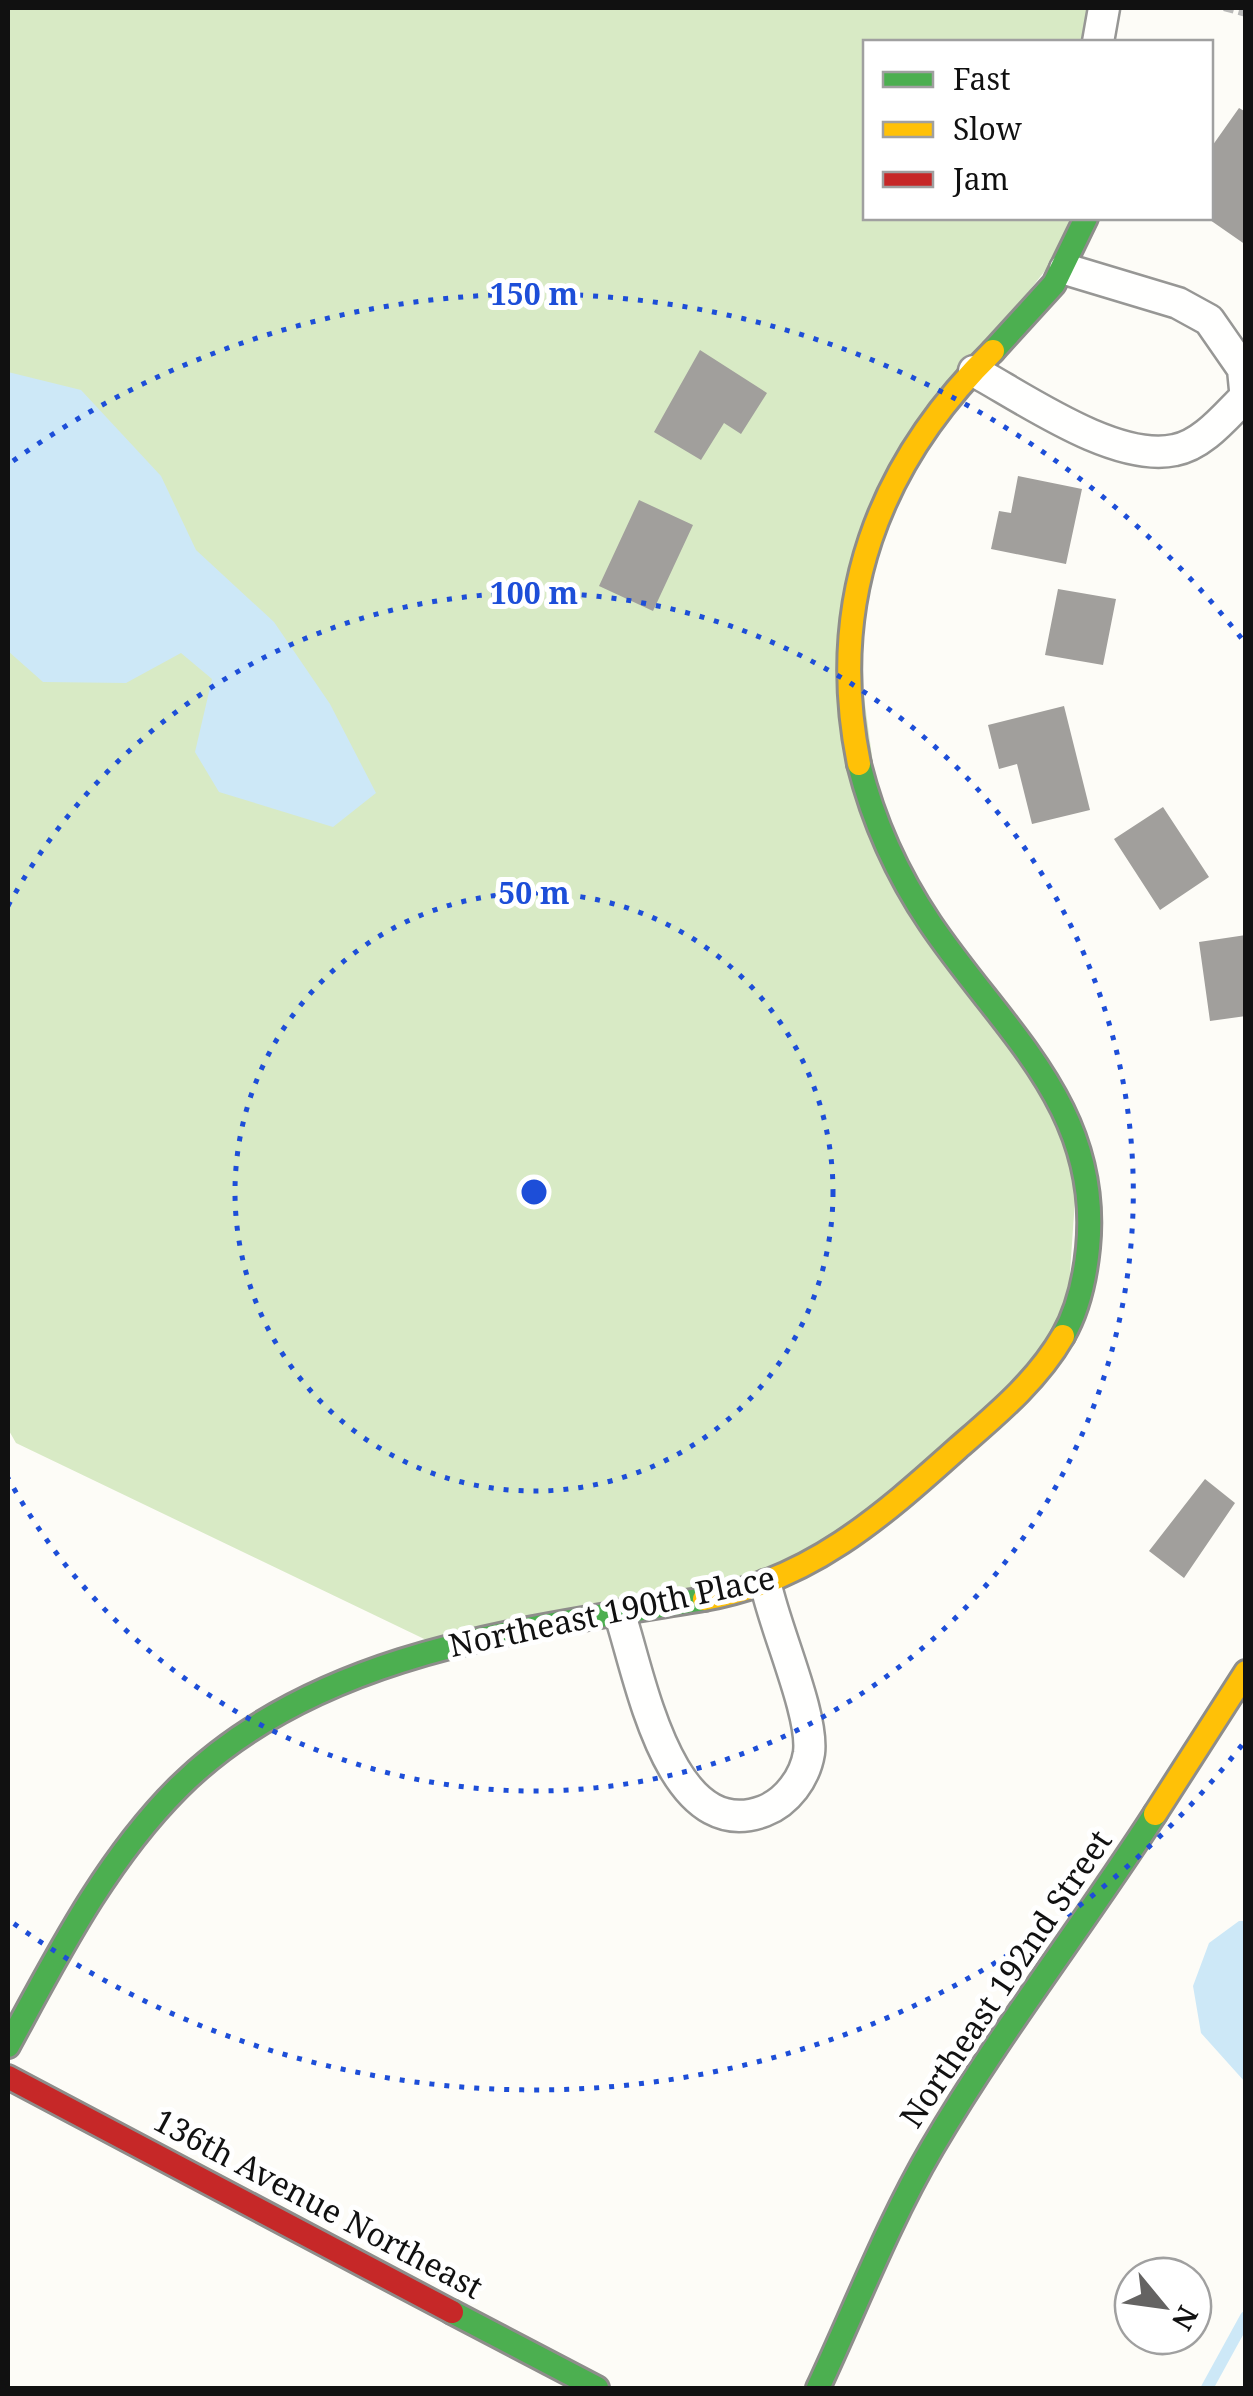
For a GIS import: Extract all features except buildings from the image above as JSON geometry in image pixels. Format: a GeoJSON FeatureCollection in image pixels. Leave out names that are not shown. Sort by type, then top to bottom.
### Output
{"type":"FeatureCollection","features":[{"type":"Feature","properties":{"kind":"street"},"geometry":{"type":"LineString","coordinates":[[1098,40],[1104,8]]}},
{"type":"Feature","properties":{"kind":"street","name":"Northeast 190th Place"},"geometry":{"type":"LineString","coordinates":[[8,2046],[86,1904],[129,1840],[185,1780],[260,1723],[350,1677],[443,1648],[766,1585],[828,1556],[893,1509],[1024,1388],[1066,1331],[1084,1283],[1091,1230],[1079,1142],[1038,1065],[933,928],[883,838],[854,740],[849,679],[853,615],[869,538],[904,457],[938,408],[1065,270],[1085,220]]}},
{"type":"Feature","properties":{"kind":"street"},"geometry":{"type":"LineString","coordinates":[[974,371],[1139,453],[1178,450],[1211,431],[1244,399],[1243,369],[1209,320],[1178,302],[1065,270]]}},
{"type":"Feature","properties":{"kind":"street"},"geometry":{"type":"LineString","coordinates":[[620,1615],[669,1764],[688,1792],[714,1812],[763,1811],[784,1799],[800,1779],[809,1752],[807,1722],[775,1628],[766,1585]]}},
{"type":"Feature","properties":{"kind":"street","name":"Northeast 192nd Street"},"geometry":{"type":"LineString","coordinates":[[818,2388],[929,2153],[1002,2033],[1074,1940],[1246,1672]]}},
{"type":"Feature","properties":{"kind":"street","name":"136th Avenue Northeast"},"geometry":{"type":"LineString","coordinates":[[8,2076],[597,2388]]}},
{"type":"Feature","properties":{"kind":"path"},"geometry":{"type":"LineString","coordinates":[[1224,8],[1246,14]]}},
{"type":"Feature","properties":{"kind":"green space"},"geometry":{"type":"Polygon","coordinates":[[[8,8],[1104,8],[1098,40],[863,40],[863,220],[1084,220],[938,408],[853,615],[883,838],[1079,1141],[1066,1331],[828,1556],[443,1648],[16,1443],[8,1429],[8,8]]]}},
{"type":"Feature","properties":{"kind":"water"},"geometry":{"type":"Polygon","coordinates":[[[8,372],[81,390],[161,476],[196,550],[274,622],[330,704],[376,793],[333,827],[219,792],[195,752],[212,679],[181,653],[126,683],[43,682],[8,651],[8,372]]]}},
{"type":"Feature","properties":{"kind":"water"},"geometry":{"type":"Polygon","coordinates":[[[1239,1921],[1246,1921],[1245,2082],[1201,2033],[1193,1986],[1209,1943],[1239,1921]]]}},
{"type":"Feature","properties":{"kind":"waterway"},"geometry":{"type":"LineString","coordinates":[[1207,2388],[1246,2317]]}},
{"type":"Feature","properties":{"kind":"traffic: fast"},"geometry":{"type":"LineString","coordinates":[[993,351],[1054,284],[1085,220]]}},
{"type":"Feature","properties":{"kind":"traffic: fast"},"geometry":{"type":"LineString","coordinates":[[859,764],[879,826],[907,885],[930,923],[1041,1072],[1063,1111],[1079,1152],[1088,1198],[1088,1248],[1080,1294],[1063,1336]]}},
{"type":"Feature","properties":{"kind":"traffic: fast"},"geometry":{"type":"LineString","coordinates":[[8,2046],[84,1911],[128,1846],[178,1788],[232,1742],[292,1705],[357,1676],[424,1654],[565,1622],[704,1599]]}},
{"type":"Feature","properties":{"kind":"traffic: fast"},"geometry":{"type":"LineString","coordinates":[[818,2388],[886,2236],[932,2148],[985,2063],[1155,1814]]}},
{"type":"Feature","properties":{"kind":"traffic: fast"},"geometry":{"type":"LineString","coordinates":[[452,2312],[597,2388]]}},
{"type":"Feature","properties":{"kind":"traffic: slow"},"geometry":{"type":"LineString","coordinates":[[859,764],[851,704],[850,647],[857,592],[870,539],[891,489],[919,440],[993,351]]}},
{"type":"Feature","properties":{"kind":"traffic: slow"},"geometry":{"type":"LineString","coordinates":[[704,1599],[777,1578],[841,1543],[929,1474],[1015,1396],[1063,1336]]}},
{"type":"Feature","properties":{"kind":"traffic: slow"},"geometry":{"type":"LineString","coordinates":[[1155,1814],[1246,1672]]}},
{"type":"Feature","properties":{"kind":"traffic: jam"},"geometry":{"type":"LineString","coordinates":[[8,2077],[452,2312]]}}]}
